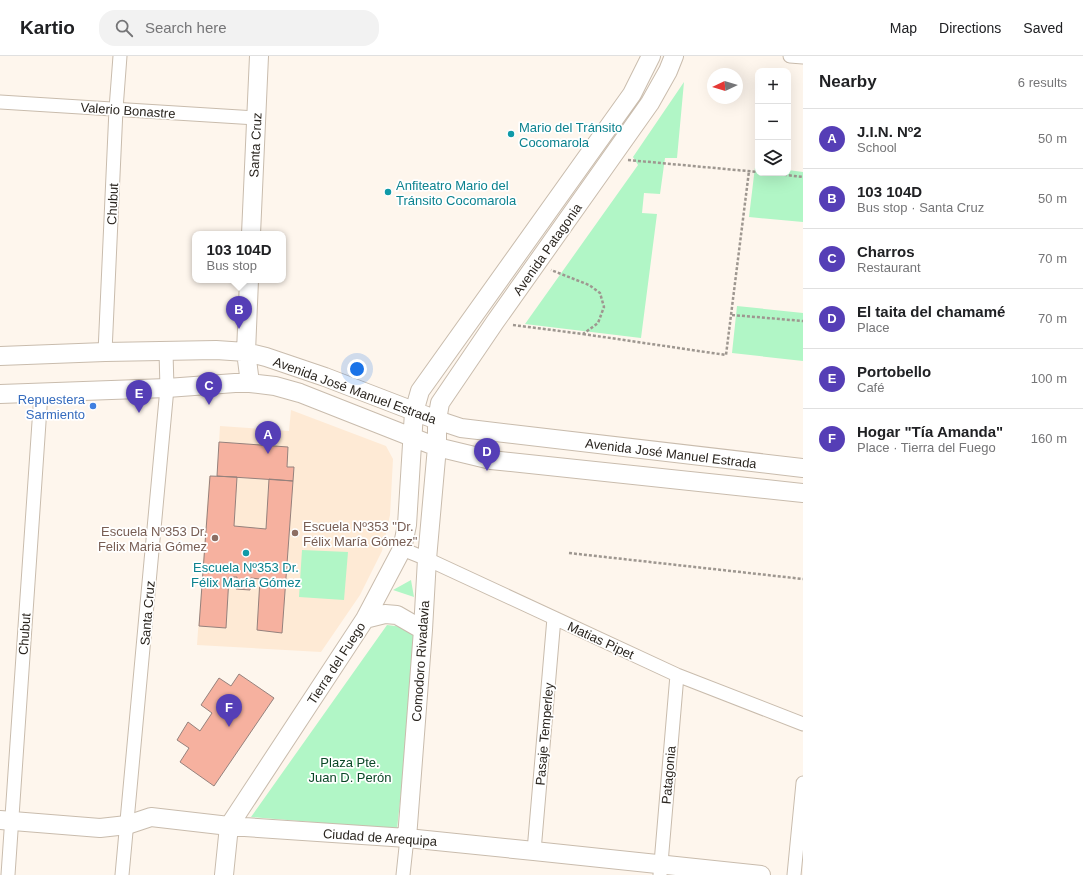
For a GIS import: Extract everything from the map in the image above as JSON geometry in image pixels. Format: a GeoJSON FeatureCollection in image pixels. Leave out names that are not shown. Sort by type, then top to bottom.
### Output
{"type":"FeatureCollection","features":[{"type":"Feature","properties":{"kind":"main road","name":"Santa Cruz"},"geometry":{"type":"LineString","coordinates":[[251,231],[259,56]]}},
{"type":"Feature","properties":{"kind":"main road","name":"Avenida Patagonia"},"geometry":{"type":"LineString","coordinates":[[413,437],[414,412],[420,391],[632,94],[651,56]]}},
{"type":"Feature","properties":{"kind":"main road","name":"Avenida Patagonia"},"geometry":{"type":"LineString","coordinates":[[437,447],[437,420],[440,403],[495,322],[650,103],[668,71],[674,56]]}},
{"type":"Feature","properties":{"kind":"main road"},"geometry":{"type":"LineString","coordinates":[[249,283],[246,352],[250,383]]}},
{"type":"Feature","properties":{"kind":"main road","name":"Avenida José Manuel Estrada"},"geometry":{"type":"LineString","coordinates":[[0,356],[216,350],[246,352],[325,377],[414,412],[461,428],[803,468]]}},
{"type":"Feature","properties":{"kind":"main road","name":"Avenida José Manuel Estrada"},"geometry":{"type":"LineString","coordinates":[[0,394],[167,388],[235,383],[275,386],[300,393],[437,447],[491,460],[803,493]]}},
{"type":"Feature","properties":{"kind":"main road","name":"Tierra del Fuego"},"geometry":{"type":"LineString","coordinates":[[224,875],[229,826],[366,619],[402,549],[407,526],[413,437]]}},
{"type":"Feature","properties":{"kind":"main road","name":"Comodoro Rivadavia"},"geometry":{"type":"LineString","coordinates":[[407,838],[427,559],[437,447]]}},
{"type":"Feature","properties":{"kind":"main road"},"geometry":{"type":"LineString","coordinates":[[366,619],[385,614],[397,615],[423,630]]}},
{"type":"Feature","properties":{"kind":"main road","name":"Ciudad de Arequipa"},"geometry":{"type":"LineString","coordinates":[[6,821],[100,828],[128,825],[151,818],[229,826],[407,838],[534,850],[661,870],[761,875]]}},
{"type":"Feature","properties":{"kind":"street","name":"Chubut"},"geometry":{"type":"LineString","coordinates":[[105,352],[116,109],[120,56]]}},
{"type":"Feature","properties":{"kind":"street"},"geometry":{"type":"LineString","coordinates":[[790,56],[803,57]]}},
{"type":"Feature","properties":{"kind":"street","name":"Valerio Bonastre"},"geometry":{"type":"LineString","coordinates":[[0,102],[256,118]]}},
{"type":"Feature","properties":{"kind":"street","name":"Santa Cruz"},"geometry":{"type":"LineString","coordinates":[[122,875],[128,825],[167,388],[166,352]]}},
{"type":"Feature","properties":{"kind":"street","name":"Chubut"},"geometry":{"type":"LineString","coordinates":[[8,875],[6,821],[40,393]]}},
{"type":"Feature","properties":{"kind":"street","name":"Matias Pipet"},"geometry":{"type":"LineString","coordinates":[[402,549],[427,559],[677,675],[803,724]]}},
{"type":"Feature","properties":{"kind":"street","name":"Pasaje Temperley"},"geometry":{"type":"LineString","coordinates":[[534,850],[554,618]]}},
{"type":"Feature","properties":{"kind":"street","name":"Patagonia"},"geometry":{"type":"LineString","coordinates":[[661,870],[677,675]]}},
{"type":"Feature","properties":{"kind":"street"},"geometry":{"type":"LineString","coordinates":[[794,875],[803,783]]}},
{"type":"Feature","properties":{"kind":"street","name":"Comodoro Rivadavia"},"geometry":{"type":"LineString","coordinates":[[403,875],[407,838]]}},
{"type":"Feature","properties":{"kind":"path"},"geometry":{"type":"LineString","coordinates":[[610,159],[755,172]]}},
{"type":"Feature","properties":{"kind":"path"},"geometry":{"type":"LineString","coordinates":[[495,322],[726,355],[749,171]]}},
{"type":"Feature","properties":{"kind":"path"},"geometry":{"type":"LineString","coordinates":[[791,176],[803,177]]}},
{"type":"Feature","properties":{"kind":"path"},"geometry":{"type":"LineString","coordinates":[[536,264],[590,286],[600,293],[604,307],[598,323],[583,334]]}},
{"type":"Feature","properties":{"kind":"path"},"geometry":{"type":"LineString","coordinates":[[732,315],[803,320]]}},
{"type":"Feature","properties":{"kind":"path"},"geometry":{"type":"LineString","coordinates":[[569,553],[803,579]]}},
{"type":"Feature","properties":{"kind":"shaded area","name":"Escuela Nº353 \"Dr. Félix María Gómez\""},"geometry":{"type":"Polygon","coordinates":[[[291,410],[386,446],[393,459],[390,515],[382,551],[360,595],[321,652],[197,645],[209,476],[217,476],[220,426],[289,431],[291,410]]]}},
{"type":"Feature","properties":{"kind":"green space"},"geometry":{"type":"Polygon","coordinates":[[[684,82],[677,158],[665,158],[660,194],[644,193],[642,213],[657,214],[641,338],[525,324],[638,165],[633,157],[684,82]]]}},
{"type":"Feature","properties":{"kind":"green space"},"geometry":{"type":"Polygon","coordinates":[[[755,167],[755,176],[791,176],[791,170],[803,172],[803,222],[749,217],[755,167]]]}},
{"type":"Feature","properties":{"kind":"green space"},"geometry":{"type":"Polygon","coordinates":[[[737,306],[803,313],[803,361],[732,353],[737,306]]]}},
{"type":"Feature","properties":{"kind":"green space"},"geometry":{"type":"Polygon","coordinates":[[[302,550],[348,552],[344,600],[299,597],[302,550]]]}},
{"type":"Feature","properties":{"kind":"green space"},"geometry":{"type":"Polygon","coordinates":[[[411,580],[414,597],[393,590],[411,580]]]}},
{"type":"Feature","properties":{"kind":"green space","name":"Plaza Pte. Juan D. Perón"},"geometry":{"type":"Polygon","coordinates":[[[387,625],[419,629],[397,829],[251,817],[387,625]]]}},
{"type":"Feature","properties":{"kind":"building"},"geometry":{"type":"Polygon","coordinates":[[[219,442],[288,447],[287,467],[294,467],[293,481],[217,476],[219,442]]]}},
{"type":"Feature","properties":{"kind":"building","name":"Escuela Nº353 Dr. Félix María Gómez"},"geometry":{"type":"Polygon","coordinates":[[[210,476],[237,477],[234,526],[266,529],[269,479],[293,481],[282,633],[257,630],[260,579],[251,578],[250,590],[236,589],[237,577],[229,577],[226,628],[199,626],[210,476]]]}},
{"type":"Feature","properties":{"kind":"building"},"geometry":{"type":"Polygon","coordinates":[[[239,674],[274,698],[214,786],[180,762],[189,748],[177,740],[188,722],[200,731],[212,713],[201,705],[219,678],[231,686],[239,674]]]}},
{"type":"Feature","properties":{"kind":"place","name":"Mario del Tránsito Cocomarola"},"geometry":{"type":"Point","coordinates":[511,134]}},
{"type":"Feature","properties":{"kind":"place","name":"Anfiteatro Mario del Tránsito Cocomarola"},"geometry":{"type":"Point","coordinates":[388,192]}},
{"type":"Feature","properties":{"kind":"place","name":"103 104D"},"geometry":{"type":"Point","coordinates":[239,329]}},
{"type":"Feature","properties":{"kind":"place","name":"Charros"},"geometry":{"type":"Point","coordinates":[209,405]}},
{"type":"Feature","properties":{"kind":"place","name":"Repuestera Sarmiento"},"geometry":{"type":"Point","coordinates":[93,406]}},
{"type":"Feature","properties":{"kind":"place","name":"Portobello"},"geometry":{"type":"Point","coordinates":[139,413]}},
{"type":"Feature","properties":{"kind":"place","name":"J.I.N. Nº2"},"geometry":{"type":"Point","coordinates":[268,454]}},
{"type":"Feature","properties":{"kind":"place","name":"El taita del chamamé"},"geometry":{"type":"Point","coordinates":[487,471]}},
{"type":"Feature","properties":{"kind":"place","name":"Escuela Nº353 \"Dr. Félix María Gómez\""},"geometry":{"type":"Point","coordinates":[295,533]}},
{"type":"Feature","properties":{"kind":"place","name":"Escuela Nº353 Dr. Felix Maria Gómez"},"geometry":{"type":"Point","coordinates":[215,538]}},
{"type":"Feature","properties":{"kind":"place","name":"Escuela Nº353 Dr. Félix María Gómez"},"geometry":{"type":"Point","coordinates":[246,553]}},
{"type":"Feature","properties":{"kind":"place","name":"Hogar \"Tía Amanda\""},"geometry":{"type":"Point","coordinates":[229,727]}}]}
